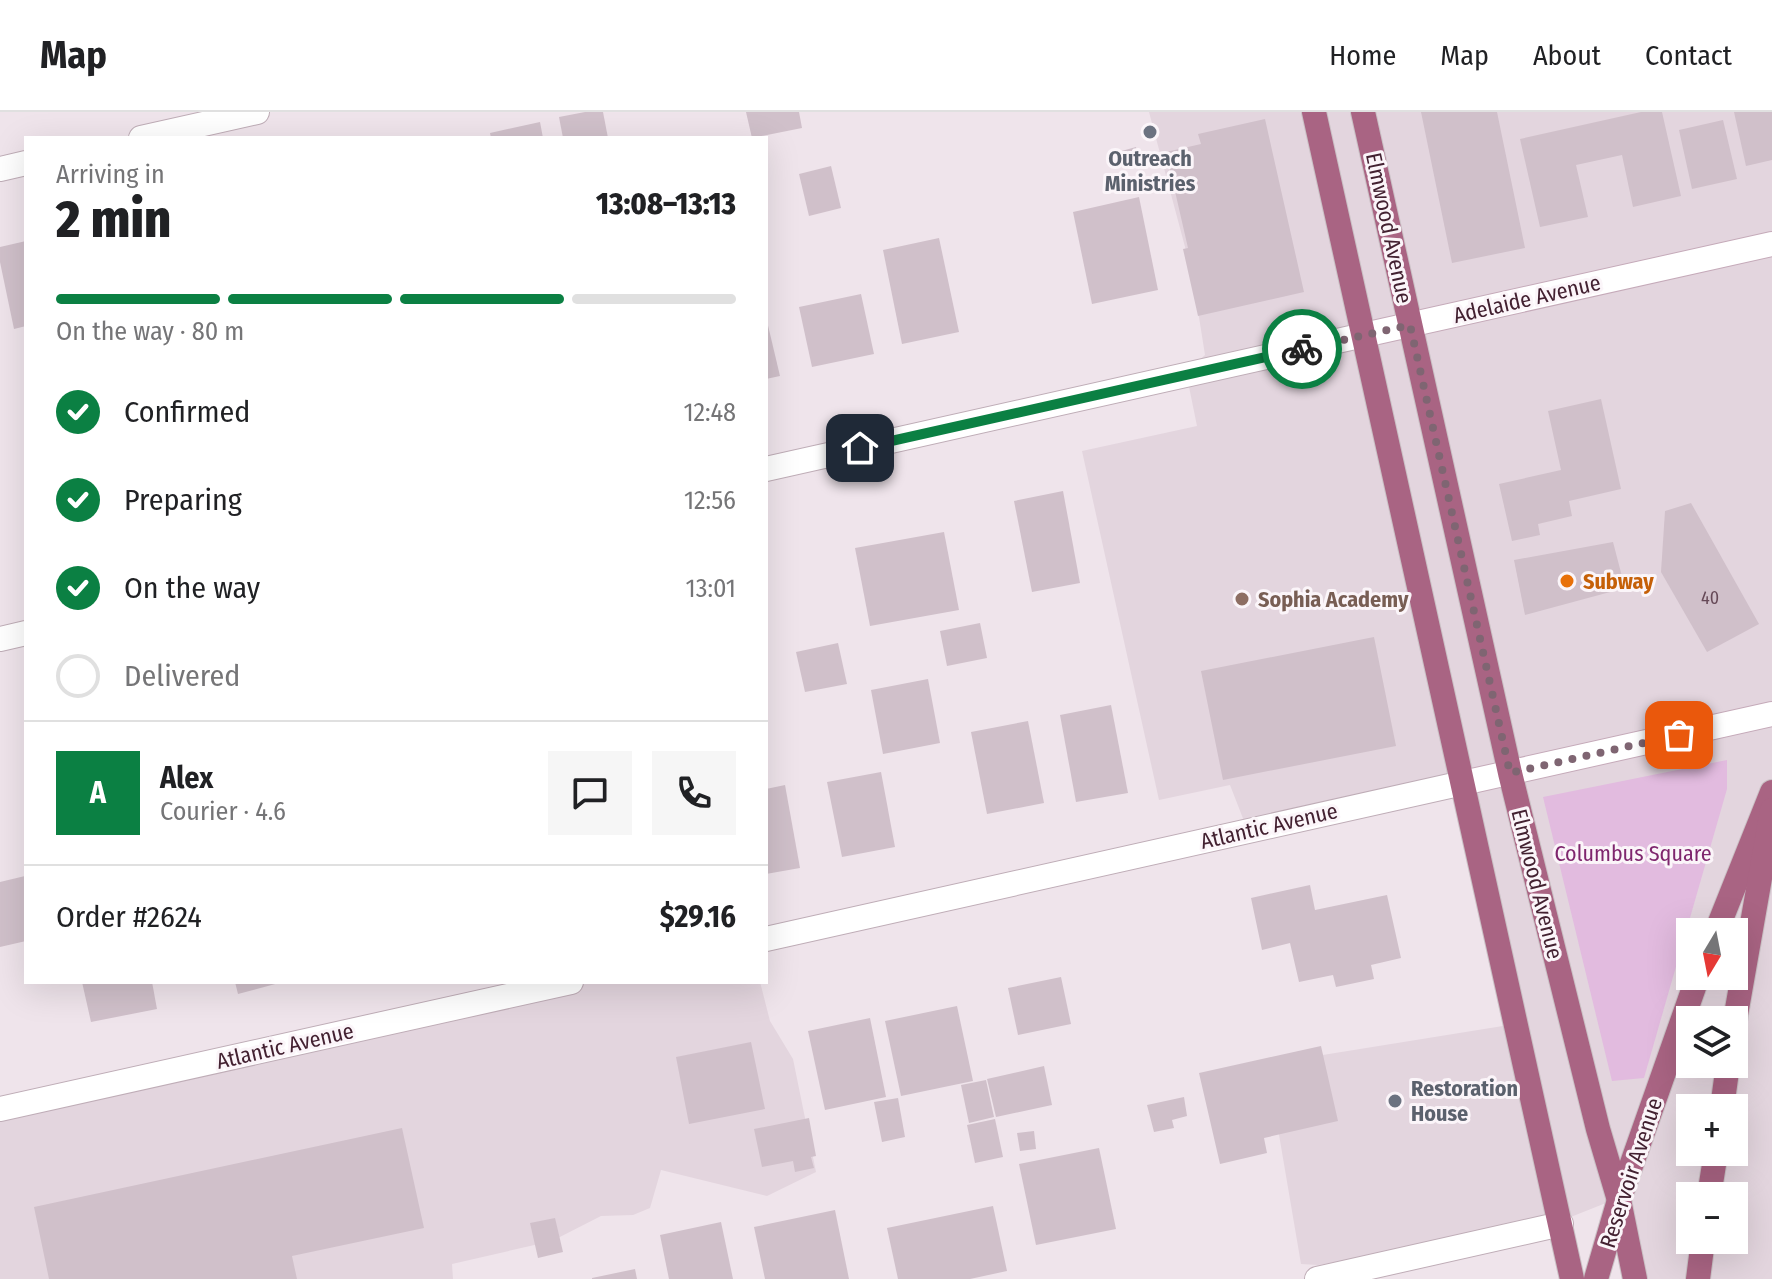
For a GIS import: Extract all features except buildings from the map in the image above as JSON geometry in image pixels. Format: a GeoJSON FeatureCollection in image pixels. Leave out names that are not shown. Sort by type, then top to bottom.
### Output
{"type":"FeatureCollection","features":[{"type":"Feature","properties":{"kind":"main road"},"geometry":{"type":"LineString","coordinates":[[1314,112],[1572,1279]]}},
{"type":"Feature","properties":{"kind":"main road","name":"Elmwood Avenue"},"geometry":{"type":"LineString","coordinates":[[1363,112],[1510,773],[1598,1129],[1619,1200],[1635,1279]]}},
{"type":"Feature","properties":{"kind":"main road"},"geometry":{"type":"LineString","coordinates":[[1722,918],[1772,792]]}},
{"type":"Feature","properties":{"kind":"main road"},"geometry":{"type":"LineString","coordinates":[[1738,1006],[1772,810]]}},
{"type":"Feature","properties":{"kind":"main road","name":"Reservoir Avenue"},"geometry":{"type":"LineString","coordinates":[[1596,1279],[1619,1200],[1693,990]]}},
{"type":"Feature","properties":{"kind":"main road"},"geometry":{"type":"LineString","coordinates":[[1698,1279],[1701,1254]]}},
{"type":"Feature","properties":{"kind":"street"},"geometry":{"type":"LineString","coordinates":[[150,136],[257,112]]}},
{"type":"Feature","properties":{"kind":"street"},"geometry":{"type":"LineString","coordinates":[[0,169],[24,163]]}},
{"type":"Feature","properties":{"kind":"street","name":"Adelaide Avenue"},"geometry":{"type":"LineString","coordinates":[[768,469],[1772,244]]}},
{"type":"Feature","properties":{"kind":"street"},"geometry":{"type":"LineString","coordinates":[[0,639],[24,633]]}},
{"type":"Feature","properties":{"kind":"street","name":"Atlantic Avenue"},"geometry":{"type":"LineString","coordinates":[[768,939],[1772,714]]}},
{"type":"Feature","properties":{"kind":"street","name":"Atlantic Avenue"},"geometry":{"type":"LineString","coordinates":[[0,1109],[562,984]]}},
{"type":"Feature","properties":{"kind":"street"},"geometry":{"type":"LineString","coordinates":[[1317,1279],[1561,1224]]}},
{"type":"Feature","properties":{"kind":"shaded area"},"geometry":{"type":"Polygon","coordinates":[[[1149,112],[1772,112],[1772,1279],[1632,1279],[1611,1201],[1543,1228],[1318,1265],[1301,1264],[1267,1064],[1509,1025],[1461,791],[1244,821],[1230,785],[1159,800],[1082,451],[1197,426],[1186,372],[1205,355],[1192,273],[1149,112]]]}},
{"type":"Feature","properties":{"kind":"shaded area"},"geometry":{"type":"Polygon","coordinates":[[[508,984],[761,984],[770,1021],[793,1059],[816,1172],[767,1196],[661,1170],[650,1208],[633,1215],[601,1216],[552,1241],[452,1264],[453,1279],[0,1279],[0,1097],[508,984]]]}},
{"type":"Feature","properties":{"kind":"green space","name":"Columbus Square"},"geometry":{"type":"Polygon","coordinates":[[[1727,760],[1727,789],[1690,918],[1676,918],[1676,967],[1644,1078],[1612,1081],[1543,797],[1727,760]]]}},
{"type":"Feature","properties":{"kind":"way so far"},"geometry":{"type":"LineString","coordinates":[[1302,349],[1410,325],[1510,773],[1679,735]]}},
{"type":"Feature","properties":{"kind":"place","name":"Outreach Ministries"},"geometry":{"type":"Point","coordinates":[1150,132]}},
{"type":"Feature","properties":{"kind":"place","name":"Subway"},"geometry":{"type":"Point","coordinates":[1567,581]}},
{"type":"Feature","properties":{"kind":"place","name":"Sophia Academy"},"geometry":{"type":"Point","coordinates":[1242,599]}},
{"type":"Feature","properties":{"kind":"place","name":"Restoration House"},"geometry":{"type":"Point","coordinates":[1395,1101]}},
{"type":"Feature","properties":{"kind":"route"},"geometry":{"type":"LineString","coordinates":[[860,448],[1302,349]]}}]}
